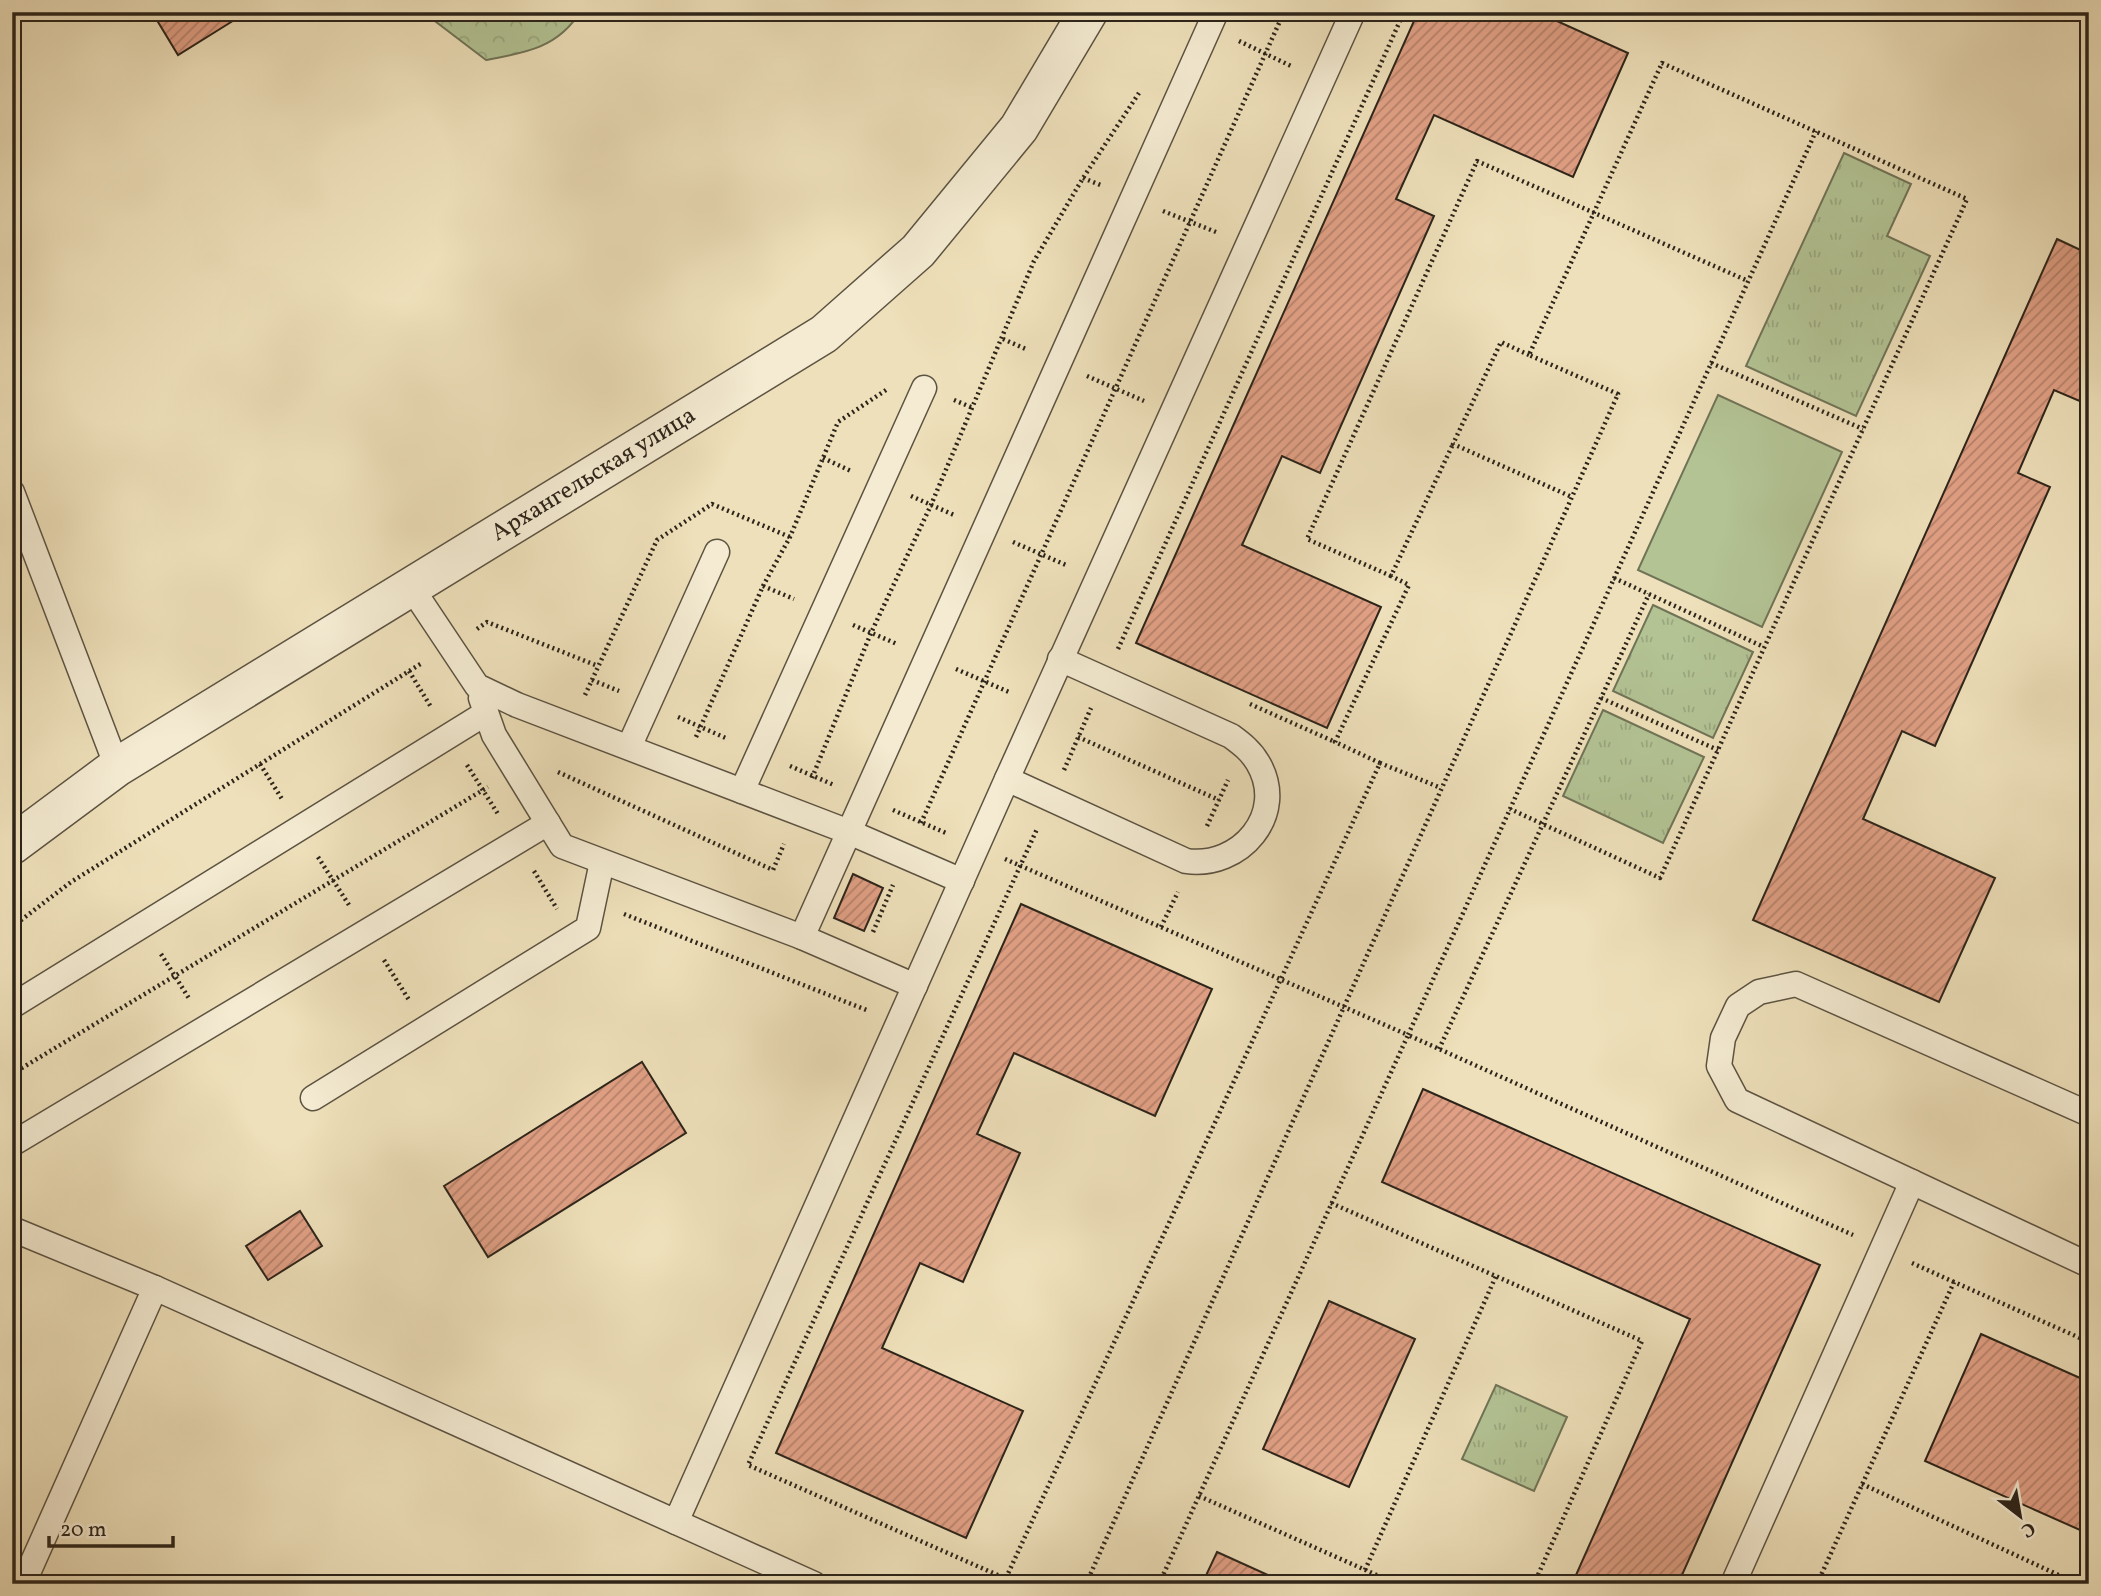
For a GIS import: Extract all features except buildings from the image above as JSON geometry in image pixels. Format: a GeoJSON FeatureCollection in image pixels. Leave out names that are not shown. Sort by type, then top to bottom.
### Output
{"type":"FeatureCollection","features":[{"type":"Feature","properties":{"kind":"street","name":"Архангельская улица"},"geometry":{"type":"LineString","coordinates":[[12,845],[117,766],[824,334],[918,251],[1019,128],[1088,12]]}},
{"type":"Feature","properties":{"kind":"lane"},"geometry":{"type":"LineString","coordinates":[[676,1522],[1060,659],[1353,12]]}},
{"type":"Feature","properties":{"kind":"lane"},"geometry":{"type":"LineString","coordinates":[[802,937],[1212,20]]}},
{"type":"Feature","properties":{"kind":"lane"},"geometry":{"type":"LineString","coordinates":[[741,791],[924,388]]}},
{"type":"Feature","properties":{"kind":"lane"},"geometry":{"type":"LineString","coordinates":[[12,492],[117,766]]}},
{"type":"Feature","properties":{"kind":"lane"},"geometry":{"type":"LineString","coordinates":[[629,747],[717,552]]}},
{"type":"Feature","properties":{"kind":"lane"},"geometry":{"type":"LineString","coordinates":[[411,587],[477,686],[494,736],[562,846],[802,937],[915,986]]}},
{"type":"Feature","properties":{"kind":"lane"},"geometry":{"type":"LineString","coordinates":[[1007,779],[1191,862],[1209,862],[1231,855],[1250,841],[1262,821],[1267,802],[1266,782],[1259,764],[1244,746],[1231,736],[1060,659]]}},
{"type":"Feature","properties":{"kind":"lane"},"geometry":{"type":"LineString","coordinates":[[477,686],[517,705],[849,832],[962,881]]}},
{"type":"Feature","properties":{"kind":"lane"},"geometry":{"type":"LineString","coordinates":[[12,1006],[486,713]]}},
{"type":"Feature","properties":{"kind":"lane"},"geometry":{"type":"LineString","coordinates":[[12,1144],[548,823]]}},
{"type":"Feature","properties":{"kind":"lane"},"geometry":{"type":"LineString","coordinates":[[313,1098],[588,928],[602,862]]}},
{"type":"Feature","properties":{"kind":"lane"},"geometry":{"type":"LineString","coordinates":[[2089,1114],[1796,984],[1759,992],[1738,1006],[1723,1038],[1719,1066],[1737,1100],[2089,1265]]}},
{"type":"Feature","properties":{"kind":"lane"},"geometry":{"type":"LineString","coordinates":[[1733,1584],[1912,1182]]}},
{"type":"Feature","properties":{"kind":"lane"},"geometry":{"type":"LineString","coordinates":[[12,1230],[155,1288],[814,1584]]}},
{"type":"Feature","properties":{"kind":"lane"},"geometry":{"type":"LineString","coordinates":[[23,1584],[155,1288]]}},
{"type":"Feature","properties":{"kind":"path"},"geometry":{"type":"LineString","coordinates":[[859,962],[1284,12]]}},
{"type":"Feature","properties":{"kind":"path"},"geometry":{"type":"LineString","coordinates":[[1018,1584],[748,1465],[1051,800],[1404,12]]}},
{"type":"Feature","properties":{"kind":"path"},"geometry":{"type":"LineString","coordinates":[[1212,20],[1265,54],[1365,99]]}},
{"type":"Feature","properties":{"kind":"path"},"geometry":{"type":"LineString","coordinates":[[1510,809],[1660,878],[1967,199],[1662,63],[1529,355]]}},
{"type":"Feature","properties":{"kind":"path"},"geometry":{"type":"LineString","coordinates":[[773,870],[871,632],[973,408],[1034,261],[1083,178],[1143,86]]}},
{"type":"Feature","properties":{"kind":"path"},"geometry":{"type":"LineString","coordinates":[[1159,1584],[1816,131]]}},
{"type":"Feature","properties":{"kind":"path"},"geometry":{"type":"LineString","coordinates":[[1441,788],[1335,742],[1409,584],[1307,539],[1477,161],[1748,281]]}},
{"type":"Feature","properties":{"kind":"path"},"geometry":{"type":"LineString","coordinates":[[1083,178],[1292,263]]}},
{"type":"Feature","properties":{"kind":"path"},"geometry":{"type":"LineString","coordinates":[[1003,339],[1215,432]]}},
{"type":"Feature","properties":{"kind":"path"},"geometry":{"type":"LineString","coordinates":[[1086,1584],[1618,394],[1501,342],[1391,576]]}},
{"type":"Feature","properties":{"kind":"path"},"geometry":{"type":"LineString","coordinates":[[1711,363],[1863,429]]}},
{"type":"Feature","properties":{"kind":"path"},"geometry":{"type":"LineString","coordinates":[[683,768],[763,586],[790,537],[838,422],[903,379],[973,408]]}},
{"type":"Feature","properties":{"kind":"path"},"geometry":{"type":"LineString","coordinates":[[1453,444],[1572,497]]}},
{"type":"Feature","properties":{"kind":"path"},"geometry":{"type":"LineString","coordinates":[[1614,578],[1764,647]]}},
{"type":"Feature","properties":{"kind":"path"},"geometry":{"type":"LineString","coordinates":[[1439,1049],[1650,594]]}},
{"type":"Feature","properties":{"kind":"path"},"geometry":{"type":"LineString","coordinates":[[12,927],[71,882],[487,622],[598,666]]}},
{"type":"Feature","properties":{"kind":"path"},"geometry":{"type":"LineString","coordinates":[[409,671],[574,936]]}},
{"type":"Feature","properties":{"kind":"path"},"geometry":{"type":"LineString","coordinates":[[592,680],[1281,978],[1853,1234]]}},
{"type":"Feature","properties":{"kind":"path"},"geometry":{"type":"LineString","coordinates":[[1601,698],[1718,750]]}},
{"type":"Feature","properties":{"kind":"path"},"geometry":{"type":"LineString","coordinates":[[1078,737],[1219,800]]}},
{"type":"Feature","properties":{"kind":"path"},"geometry":{"type":"LineString","coordinates":[[1161,927],[1244,746]]}},
{"type":"Feature","properties":{"kind":"path"},"geometry":{"type":"LineString","coordinates":[[1006,1578],[1380,763]]}},
{"type":"Feature","properties":{"kind":"path"},"geometry":{"type":"LineString","coordinates":[[260,764],[426,1027]]}},
{"type":"Feature","properties":{"kind":"path"},"geometry":{"type":"LineString","coordinates":[[12,1074],[516,771]]}},
{"type":"Feature","properties":{"kind":"path"},"geometry":{"type":"LineString","coordinates":[[593,902],[843,999],[940,1043]]}},
{"type":"Feature","properties":{"kind":"path"},"geometry":{"type":"LineString","coordinates":[[142,925],[208,1027]]}},
{"type":"Feature","properties":{"kind":"path"},"geometry":{"type":"LineString","coordinates":[[1331,1203],[1643,1341],[1534,1584]]}},
{"type":"Feature","properties":{"kind":"path"},"geometry":{"type":"LineString","coordinates":[[1365,1570],[1496,1276]]}},
{"type":"Feature","properties":{"kind":"path"},"geometry":{"type":"LineString","coordinates":[[1817,1584],[1954,1282],[2089,1342]]}},
{"type":"Feature","properties":{"kind":"path"},"geometry":{"type":"LineString","coordinates":[[1862,1484],[2078,1584]]}},
{"type":"Feature","properties":{"kind":"path"},"geometry":{"type":"LineString","coordinates":[[1199,1496],[1396,1584]]}},
{"type":"Feature","properties":{"kind":"path"},"geometry":{"type":"LineString","coordinates":[[2061,1584],[2062,1577]]}},
{"type":"Feature","properties":{"kind":"green space"},"geometry":{"type":"Polygon","coordinates":[[[423,12],[580,12],[561,34],[551,41],[514,55],[486,60],[423,12]]]}},
{"type":"Feature","properties":{"kind":"green space"},"geometry":{"type":"Polygon","coordinates":[[[1844,153],[1911,184],[1887,236],[1930,256],[1856,416],[1746,366],[1844,153]]]}},
{"type":"Feature","properties":{"kind":"green space"},"geometry":{"type":"Polygon","coordinates":[[[1718,395],[1842,452],[1762,627],[1638,570],[1718,395]]]}},
{"type":"Feature","properties":{"kind":"green space"},"geometry":{"type":"Polygon","coordinates":[[[1653,605],[1753,652],[1713,738],[1613,691],[1653,605]]]}},
{"type":"Feature","properties":{"kind":"green space"},"geometry":{"type":"Polygon","coordinates":[[[1603,710],[1704,757],[1663,843],[1563,796],[1603,710]]]}},
{"type":"Feature","properties":{"kind":"green space"},"geometry":{"type":"Polygon","coordinates":[[[1496,1385],[1567,1417],[1534,1491],[1462,1459],[1496,1385]]]}}]}
